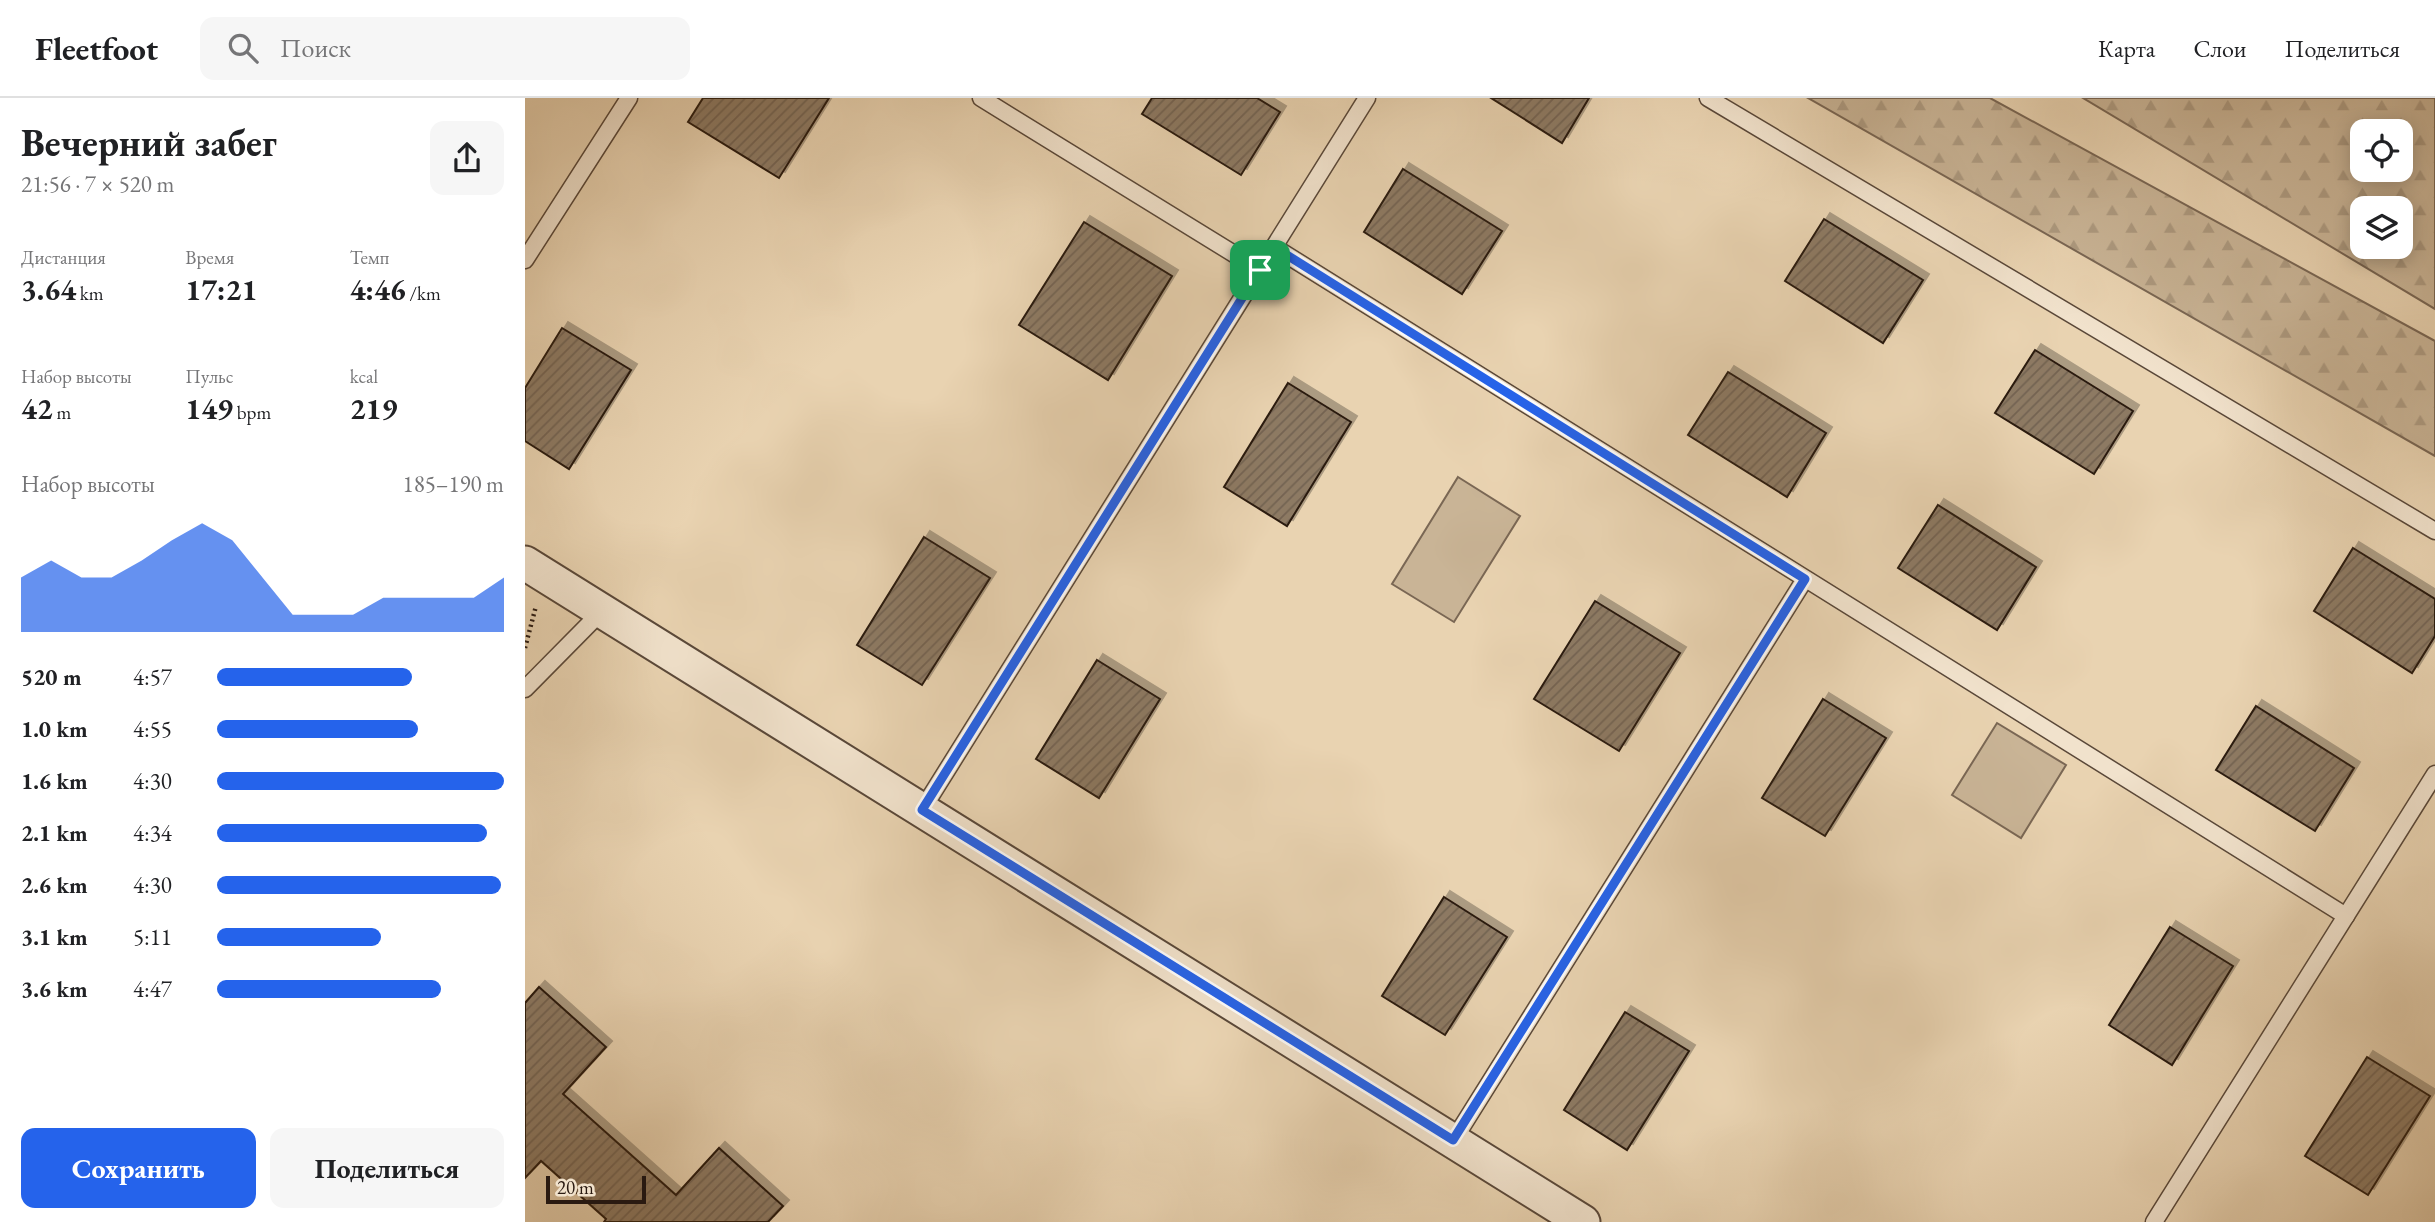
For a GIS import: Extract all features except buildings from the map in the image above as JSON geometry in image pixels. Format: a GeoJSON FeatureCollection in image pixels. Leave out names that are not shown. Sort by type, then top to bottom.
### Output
{"type":"FeatureCollection","features":[{"type":"Feature","properties":{"kind":"street"},"geometry":{"type":"LineString","coordinates":[[525,563],[1453,1140],[1570,1219]]}},
{"type":"Feature","properties":{"kind":"lane"},"geometry":{"type":"LineString","coordinates":[[525,260],[629,98]]}},
{"type":"Feature","properties":{"kind":"lane"},"geometry":{"type":"LineString","coordinates":[[981,98],[1002,103],[1260,270]]}},
{"type":"Feature","properties":{"kind":"lane"},"geometry":{"type":"LineString","coordinates":[[922,810],[1367,98]]}},
{"type":"Feature","properties":{"kind":"lane"},"geometry":{"type":"LineString","coordinates":[[1708,98],[2435,531]]}},
{"type":"Feature","properties":{"kind":"lane"},"geometry":{"type":"LineString","coordinates":[[1274,247],[2346,916]]}},
{"type":"Feature","properties":{"kind":"lane"},"geometry":{"type":"LineString","coordinates":[[1453,1140],[1805,579]]}},
{"type":"Feature","properties":{"kind":"lane"},"geometry":{"type":"LineString","coordinates":[[525,689],[602,611]]}},
{"type":"Feature","properties":{"kind":"lane"},"geometry":{"type":"LineString","coordinates":[[2154,1222],[2435,774]]}},
{"type":"Feature","properties":{"kind":"green space"},"geometry":{"type":"Polygon","coordinates":[[[1808,98],[1990,98],[2435,341],[2435,456],[1808,98]]]}},
{"type":"Feature","properties":{"kind":"green space"},"geometry":{"type":"Polygon","coordinates":[[[2083,98],[2435,98],[2435,309],[2352,259],[2413,259],[2413,196],[2350,196],[2350,258],[2083,98]]]}},
{"type":"Feature","properties":{"kind":"green space"},"geometry":{"type":"Polygon","coordinates":[[[1458,477],[1520,516],[1454,622],[1392,584],[1458,477]]]}},
{"type":"Feature","properties":{"kind":"green space"},"geometry":{"type":"Polygon","coordinates":[[[1997,723],[2066,765],[2021,838],[1952,795],[1997,723]]]}},
{"type":"Feature","properties":{"kind":"route"},"geometry":{"type":"LineString","coordinates":[[1274,247],[1805,579],[1453,1140],[922,810],[1260,270],[1274,247]]}}]}
